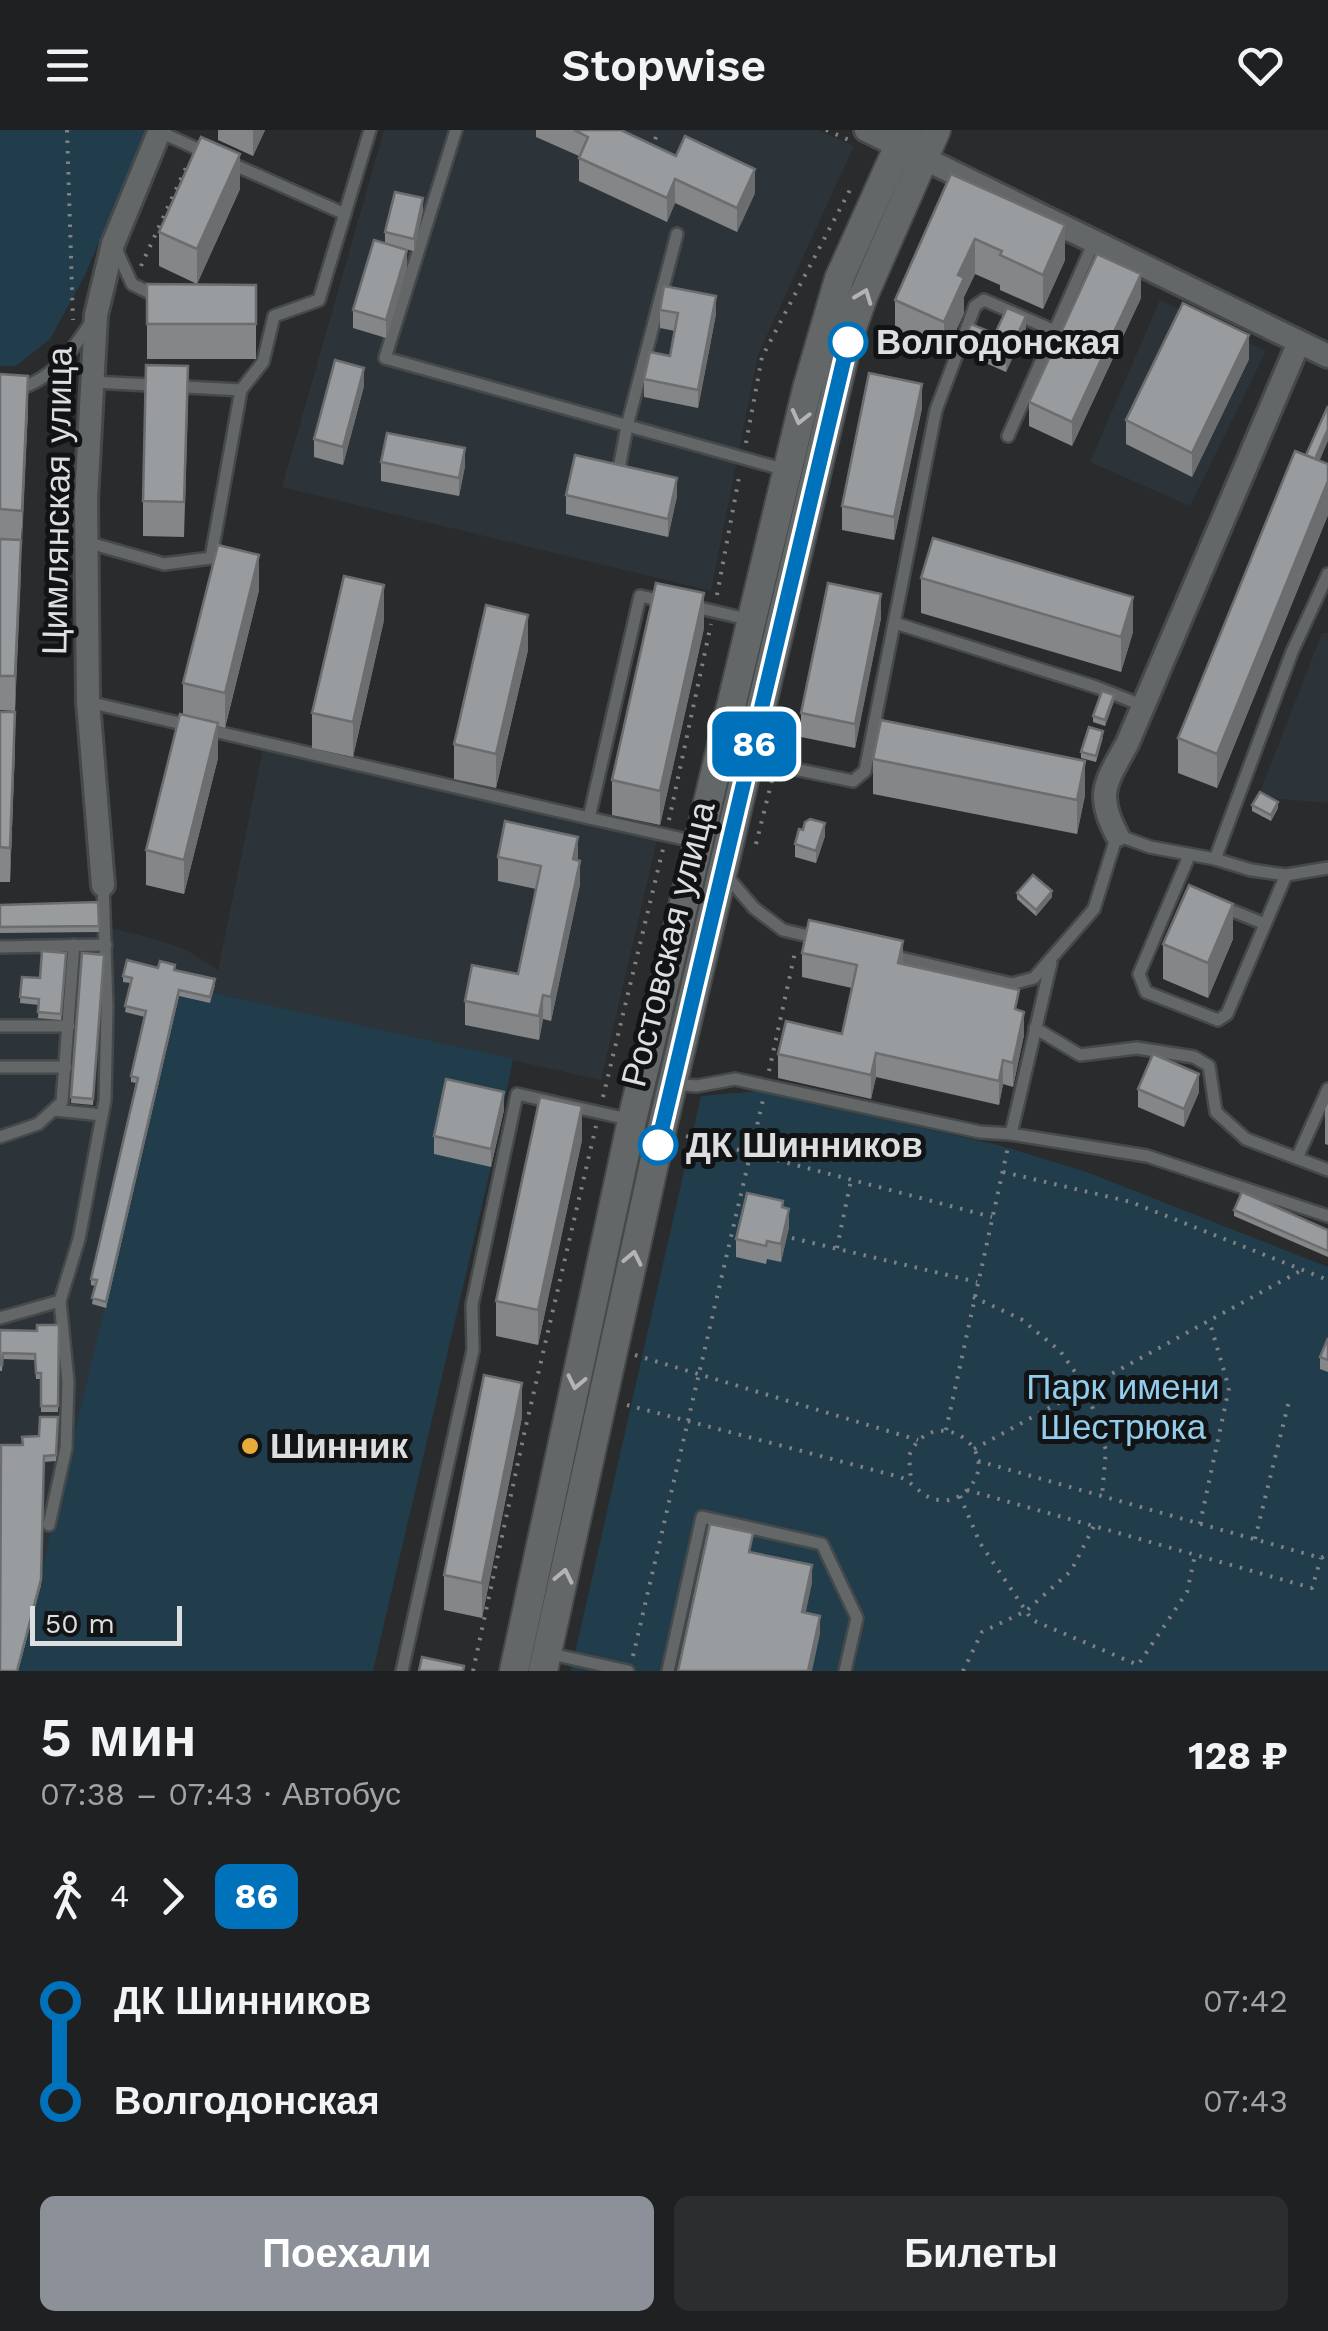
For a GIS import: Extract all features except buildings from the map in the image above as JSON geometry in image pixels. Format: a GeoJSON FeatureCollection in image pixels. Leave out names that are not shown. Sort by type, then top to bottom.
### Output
{"type":"FeatureCollection","features":[{"type":"Feature","properties":{"kind":"street","name":"Ростовская улица"},"geometry":{"type":"LineString","coordinates":[[514,1671],[632,1120],[822,332],[840,279],[910,145],[936,130]]}},
{"type":"Feature","properties":{"kind":"street","name":"Цимлянская улица"},"geometry":{"type":"LineString","coordinates":[[103,886],[88,702],[86,542],[96,315],[113,244],[160,131]]}},
{"type":"Feature","properties":{"kind":"street"},"geometry":{"type":"LineString","coordinates":[[861,137],[910,145],[1094,242],[1328,356]]}},
{"type":"Feature","properties":{"kind":"street","name":"Ростовская улица"},"geometry":{"type":"LineString","coordinates":[[545,1662],[673,1084],[848,339],[910,145]]}},
{"type":"Feature","properties":{"kind":"street"},"geometry":{"type":"LineString","coordinates":[[1117,835],[1103,809],[1108,778],[1144,706],[1299,342]]}},
{"type":"Feature","properties":{"kind":"lane"},"geometry":{"type":"LineString","coordinates":[[86,542],[164,564],[211,558],[241,390],[263,362],[268,314],[319,300],[370,130]]}},
{"type":"Feature","properties":{"kind":"lane"},"geometry":{"type":"LineString","coordinates":[[456,130],[386,358],[786,470]]}},
{"type":"Feature","properties":{"kind":"lane"},"geometry":{"type":"LineString","coordinates":[[160,131],[345,214]]}},
{"type":"Feature","properties":{"kind":"lane"},"geometry":{"type":"LineString","coordinates":[[618,474],[677,234]]}},
{"type":"Feature","properties":{"kind":"lane"},"geometry":{"type":"LineString","coordinates":[[1008,436],[1094,242]]}},
{"type":"Feature","properties":{"kind":"lane"},"geometry":{"type":"LineString","coordinates":[[113,244],[132,284],[166,300]]}},
{"type":"Feature","properties":{"kind":"lane"},"geometry":{"type":"LineString","coordinates":[[751,757],[776,766],[853,781],[865,771],[936,410],[975,306],[984,300],[1055,331]]}},
{"type":"Feature","properties":{"kind":"lane"},"geometry":{"type":"LineString","coordinates":[[0,392],[26,389],[48,375],[74,349],[96,315]]}},
{"type":"Feature","properties":{"kind":"lane"},"geometry":{"type":"LineString","coordinates":[[93,382],[241,390]]}},
{"type":"Feature","properties":{"kind":"lane"},"geometry":{"type":"LineString","coordinates":[[1215,859],[1292,652],[1328,574]]}},
{"type":"Feature","properties":{"kind":"lane"},"geometry":{"type":"LineString","coordinates":[[589,818],[640,596],[750,620]]}},
{"type":"Feature","properties":{"kind":"lane"},"geometry":{"type":"LineString","coordinates":[[895,623],[1096,686],[1144,706]]}},
{"type":"Feature","properties":{"kind":"lane"},"geometry":{"type":"LineString","coordinates":[[88,702],[698,842]]}},
{"type":"Feature","properties":{"kind":"lane"},"geometry":{"type":"LineString","coordinates":[[876,952],[1012,984],[1034,978],[1094,909],[1117,835],[1150,848],[1215,859],[1251,870],[1286,874],[1328,868]]}},
{"type":"Feature","properties":{"kind":"lane"},"geometry":{"type":"LineString","coordinates":[[1189,856],[1139,974],[1146,992],[1218,1020],[1227,1014],[1286,874]]}},
{"type":"Feature","properties":{"kind":"lane"},"geometry":{"type":"LineString","coordinates":[[724,873],[754,908],[783,930],[838,943]]}},
{"type":"Feature","properties":{"kind":"lane"},"geometry":{"type":"LineString","coordinates":[[49,1525],[66,1448],[68,1382],[60,1300],[79,1239],[102,1115],[107,1007],[103,886]]}},
{"type":"Feature","properties":{"kind":"lane"},"geometry":{"type":"LineString","coordinates":[[1175,888],[1193,895]]}},
{"type":"Feature","properties":{"kind":"lane"},"geometry":{"type":"LineString","coordinates":[[1211,902],[1265,924]]}},
{"type":"Feature","properties":{"kind":"lane"},"geometry":{"type":"LineString","coordinates":[[0,1137],[38,1124],[62,1102],[74,945]]}},
{"type":"Feature","properties":{"kind":"lane"},"geometry":{"type":"LineString","coordinates":[[0,947],[106,945]]}},
{"type":"Feature","properties":{"kind":"lane"},"geometry":{"type":"LineString","coordinates":[[1011,1134],[1052,959]]}},
{"type":"Feature","properties":{"kind":"lane"},"geometry":{"type":"LineString","coordinates":[[0,1026],[69,1026]]}},
{"type":"Feature","properties":{"kind":"lane"},"geometry":{"type":"LineString","coordinates":[[1036,1028],[1080,1055],[1136,1048],[1194,1057],[1209,1066],[1216,1112],[1246,1139],[1328,1170]]}},
{"type":"Feature","properties":{"kind":"lane"},"geometry":{"type":"LineString","coordinates":[[0,1066],[66,1067]]}},
{"type":"Feature","properties":{"kind":"lane"},"geometry":{"type":"LineString","coordinates":[[673,1084],[697,1086],[735,1079],[980,1132],[1147,1156],[1328,1216]]}},
{"type":"Feature","properties":{"kind":"lane"},"geometry":{"type":"LineString","coordinates":[[1297,1158],[1328,1089]]}},
{"type":"Feature","properties":{"kind":"lane"},"geometry":{"type":"LineString","coordinates":[[402,1671],[473,1350],[472,1305],[517,1094],[632,1120]]}},
{"type":"Feature","properties":{"kind":"lane"},"geometry":{"type":"LineString","coordinates":[[54,1110],[102,1115]]}},
{"type":"Feature","properties":{"kind":"lane"},"geometry":{"type":"LineString","coordinates":[[0,1318],[60,1300]]}},
{"type":"Feature","properties":{"kind":"lane"},"geometry":{"type":"LineString","coordinates":[[668,1671],[702,1517],[822,1544],[857,1618],[845,1671]]}},
{"type":"Feature","properties":{"kind":"lane"},"geometry":{"type":"LineString","coordinates":[[545,1662],[629,1671]]}},
{"type":"Feature","properties":{"kind":"path"},"geometry":{"type":"LineString","coordinates":[[67,130],[74,349]]}},
{"type":"Feature","properties":{"kind":"path"},"geometry":{"type":"LineString","coordinates":[[644,164],[659,130]]}},
{"type":"Feature","properties":{"kind":"path"},"geometry":{"type":"LineString","coordinates":[[826,130],[861,137]]}},
{"type":"Feature","properties":{"kind":"path"},"geometry":{"type":"LineString","coordinates":[[132,284],[195,148]]}},
{"type":"Feature","properties":{"kind":"path"},"geometry":{"type":"LineString","coordinates":[[473,1671],[525,1430],[666,836],[762,357],[853,186]]}},
{"type":"Feature","properties":{"kind":"path"},"geometry":{"type":"LineString","coordinates":[[629,1671],[752,1154],[799,934]]}},
{"type":"Feature","properties":{"kind":"path"},"geometry":{"type":"LineString","coordinates":[[946,1430],[1011,1134]]}},
{"type":"Feature","properties":{"kind":"path"},"geometry":{"type":"LineString","coordinates":[[686,1136],[992,1216]]}},
{"type":"Feature","properties":{"kind":"path"},"geometry":{"type":"LineString","coordinates":[[1003,1172],[1131,1202],[1328,1280]]}},
{"type":"Feature","properties":{"kind":"path"},"geometry":{"type":"LineString","coordinates":[[837,1248],[852,1180]]}},
{"type":"Feature","properties":{"kind":"path"},"geometry":{"type":"LineString","coordinates":[[792,1238],[976,1282]]}},
{"type":"Feature","properties":{"kind":"path"},"geometry":{"type":"LineString","coordinates":[[974,1449],[1302,1270]]}},
{"type":"Feature","properties":{"kind":"path"},"geometry":{"type":"LineString","coordinates":[[973,1297],[1021,1319],[1060,1351],[1086,1387],[1106,1450],[1102,1496]]}},
{"type":"Feature","properties":{"kind":"path"},"geometry":{"type":"LineString","coordinates":[[1200,1524],[1229,1388],[1208,1320]]}},
{"type":"Feature","properties":{"kind":"path"},"geometry":{"type":"LineString","coordinates":[[635,1354],[918,1440]]}},
{"type":"Feature","properties":{"kind":"path"},"geometry":{"type":"LineString","coordinates":[[1255,1539],[1290,1398]]}},
{"type":"Feature","properties":{"kind":"path"},"geometry":{"type":"LineString","coordinates":[[624,1404],[911,1481],[927,1497],[938,1500],[960,1496],[968,1490],[975,1480],[978,1461],[974,1449],[961,1436],[946,1430],[918,1440],[909,1456],[911,1481]]}},
{"type":"Feature","properties":{"kind":"path"},"geometry":{"type":"LineString","coordinates":[[978,1461],[1321,1558]]}},
{"type":"Feature","properties":{"kind":"path"},"geometry":{"type":"LineString","coordinates":[[968,1490],[1312,1588],[1321,1558],[1328,1554]]}},
{"type":"Feature","properties":{"kind":"path"},"geometry":{"type":"LineString","coordinates":[[960,1496],[980,1543],[1032,1620],[1138,1665],[1186,1592],[1194,1554]]}},
{"type":"Feature","properties":{"kind":"path"},"geometry":{"type":"LineString","coordinates":[[962,1671],[982,1632],[1026,1611],[1071,1571],[1094,1526]]}},
{"type":"Feature","properties":{"kind":"shaded area"},"geometry":{"type":"Polygon","coordinates":[[[384,130],[818,130],[854,146],[758,355],[711,591],[282,487],[384,130]]]}},
{"type":"Feature","properties":{"kind":"shaded area"},"geometry":{"type":"Polygon","coordinates":[[[1160,300],[1266,351],[1190,506],[1090,462],[1160,300]]]}},
{"type":"Feature","properties":{"kind":"shaded area"},"geometry":{"type":"Polygon","coordinates":[[[1322,633],[1328,633],[1328,803],[1258,797],[1322,633]]]}},
{"type":"Feature","properties":{"kind":"shaded area"},"geometry":{"type":"Polygon","coordinates":[[[263,749],[657,840],[601,1080],[213,993],[210,1003],[179,996],[41,1585],[18,1671],[0,1671],[0,910],[112,928],[154,939],[185,949],[218,970],[263,749]]]}},
{"type":"Feature","properties":{"kind":"green space"},"geometry":{"type":"Polygon","coordinates":[[[0,130],[147,130],[84,277],[50,339],[16,366],[0,366],[0,130]]]}},
{"type":"Feature","properties":{"kind":"green space","name":"Шинник"},"geometry":{"type":"Polygon","coordinates":[[[213,993],[513,1059],[373,1671],[18,1671],[179,996],[210,1003],[213,993]]]}},
{"type":"Feature","properties":{"kind":"green space","name":"Парк имени Шестрюка"},"geometry":{"type":"Polygon","coordinates":[[[760,1091],[998,1145],[1084,1171],[1328,1267],[1328,1671],[571,1671],[701,1096],[760,1091]]]}},
{"type":"Feature","properties":{"kind":"bus line","name":"86"},"geometry":{"type":"LineString","coordinates":[[658,1145],[848,342]]}},
{"type":"Feature","properties":{"kind":"place","name":"Волгодонская"},"geometry":{"type":"Point","coordinates":[848,342]}},
{"type":"Feature","properties":{"kind":"place","name":"ДК Шинников"},"geometry":{"type":"Point","coordinates":[658,1145]}},
{"type":"Feature","properties":{"kind":"place","name":"Шинник"},"geometry":{"type":"Point","coordinates":[250,1446]}}]}
